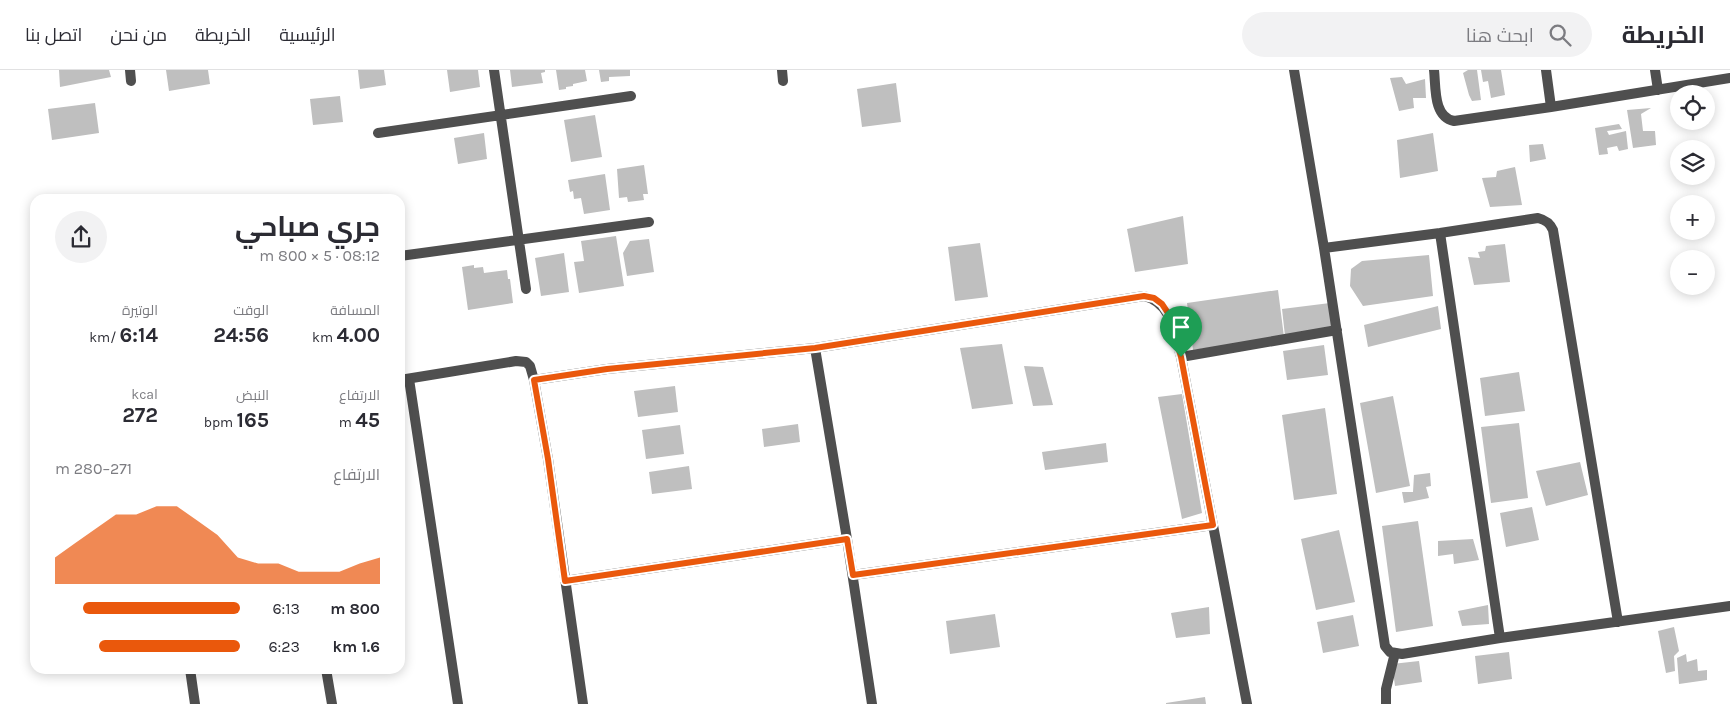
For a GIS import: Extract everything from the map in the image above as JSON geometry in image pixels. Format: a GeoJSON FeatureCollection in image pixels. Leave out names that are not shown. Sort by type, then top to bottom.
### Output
{"type":"FeatureCollection","features":[{"type":"Feature","properties":{"kind":"street"},"geometry":{"type":"LineString","coordinates":[[494,70],[526,289]]}},
{"type":"Feature","properties":{"kind":"street"},"geometry":{"type":"LineString","coordinates":[[1294,70],[1337,330],[1385,646],[1390,652],[1402,654],[1500,638],[1730,606]]}},
{"type":"Feature","properties":{"kind":"street"},"geometry":{"type":"LineString","coordinates":[[1434,70],[1439,109],[1445,118],[1450,120],[1464,120],[1551,107],[1730,78]]}},
{"type":"Feature","properties":{"kind":"street"},"geometry":{"type":"LineString","coordinates":[[1546,70],[1551,107]]}},
{"type":"Feature","properties":{"kind":"street"},"geometry":{"type":"LineString","coordinates":[[1655,70],[1658,90]]}},
{"type":"Feature","properties":{"kind":"street"},"geometry":{"type":"LineString","coordinates":[[378,133],[631,96]]}},
{"type":"Feature","properties":{"kind":"street"},"geometry":{"type":"LineString","coordinates":[[1324,248],[1538,218],[1547,221],[1551,225],[1618,622]]}},
{"type":"Feature","properties":{"kind":"street"},"geometry":{"type":"LineString","coordinates":[[405,255],[649,222]]}},
{"type":"Feature","properties":{"kind":"street"},"geometry":{"type":"LineString","coordinates":[[1440,233],[1500,638]]}},
{"type":"Feature","properties":{"kind":"street"},"geometry":{"type":"LineString","coordinates":[[534,380],[607,369],[815,348],[1144,296],[1154,298],[1162,304],[1168,313],[1181,357],[1246,704]]}},
{"type":"Feature","properties":{"kind":"street"},"geometry":{"type":"LineString","coordinates":[[1181,357],[1337,330]]}},
{"type":"Feature","properties":{"kind":"street"},"geometry":{"type":"LineString","coordinates":[[815,348],[853,575],[872,704]]}},
{"type":"Feature","properties":{"kind":"street"},"geometry":{"type":"LineString","coordinates":[[458,704],[405,379],[522,361],[530,366],[534,380],[548,459],[583,704]]}},
{"type":"Feature","properties":{"kind":"street"},"geometry":{"type":"LineString","coordinates":[[853,575],[1213,525]]}},
{"type":"Feature","properties":{"kind":"street"},"geometry":{"type":"LineString","coordinates":[[565,581],[847,539]]}},
{"type":"Feature","properties":{"kind":"street"},"geometry":{"type":"LineString","coordinates":[[1386,704],[1386,689],[1395,653]]}},
{"type":"Feature","properties":{"kind":"street"},"geometry":{"type":"LineString","coordinates":[[191,674],[195,704]]}},
{"type":"Feature","properties":{"kind":"street"},"geometry":{"type":"LineString","coordinates":[[327,674],[332,704]]}},
{"type":"Feature","properties":{"kind":"building"},"geometry":{"type":"Polygon","coordinates":[[[59,70],[109,70],[111,77],[60,87],[59,70]]]}},
{"type":"Feature","properties":{"kind":"building"},"geometry":{"type":"Polygon","coordinates":[[[166,70],[208,70],[210,84],[169,91],[166,70]]]}},
{"type":"Feature","properties":{"kind":"building"},"geometry":{"type":"Polygon","coordinates":[[[358,70],[384,70],[386,85],[360,89],[358,70]]]}},
{"type":"Feature","properties":{"kind":"building"},"geometry":{"type":"Polygon","coordinates":[[[447,70],[478,70],[480,87],[450,92],[447,70]]]}},
{"type":"Feature","properties":{"kind":"building"},"geometry":{"type":"Polygon","coordinates":[[[510,70],[545,70],[545,72],[541,73],[543,83],[512,87],[510,70]]]}},
{"type":"Feature","properties":{"kind":"building"},"geometry":{"type":"Polygon","coordinates":[[[556,70],[585,70],[587,81],[559,90],[556,70]]]}},
{"type":"Feature","properties":{"kind":"building"},"geometry":{"type":"Polygon","coordinates":[[[599,70],[630,70],[630,76],[609,77],[609,81],[601,82],[599,70]]]}},
{"type":"Feature","properties":{"kind":"building"},"geometry":{"type":"Polygon","coordinates":[[[1468,70],[1477,70],[1481,100],[1472,101],[1469,95],[1463,73],[1468,70]]]}},
{"type":"Feature","properties":{"kind":"building"},"geometry":{"type":"Polygon","coordinates":[[[1481,70],[1501,70],[1505,95],[1491,98],[1488,81],[1483,82],[1481,70]]]}},
{"type":"Feature","properties":{"kind":"building"},"geometry":{"type":"Polygon","coordinates":[[[1402,77],[1406,84],[1425,79],[1426,98],[1413,98],[1414,108],[1399,111],[1390,78],[1402,77]]]}},
{"type":"Feature","properties":{"kind":"building"},"geometry":{"type":"Polygon","coordinates":[[[896,83],[901,122],[862,127],[857,89],[896,83]]]}},
{"type":"Feature","properties":{"kind":"building"},"geometry":{"type":"Polygon","coordinates":[[[340,96],[343,122],[313,125],[310,99],[340,96]]]}},
{"type":"Feature","properties":{"kind":"building"},"geometry":{"type":"Polygon","coordinates":[[[95,103],[99,133],[52,140],[48,109],[95,103]]]}},
{"type":"Feature","properties":{"kind":"building"},"geometry":{"type":"Polygon","coordinates":[[[1651,108],[1641,114],[1643,131],[1655,131],[1656,145],[1633,148],[1627,110],[1651,108]]]}},
{"type":"Feature","properties":{"kind":"building"},"geometry":{"type":"Polygon","coordinates":[[[595,115],[602,157],[571,162],[564,120],[595,115]]]}},
{"type":"Feature","properties":{"kind":"building"},"geometry":{"type":"Polygon","coordinates":[[[1619,124],[1622,129],[1607,131],[1609,135],[1626,131],[1628,149],[1619,151],[1617,146],[1607,148],[1608,154],[1599,155],[1595,128],[1619,124]]]}},
{"type":"Feature","properties":{"kind":"building"},"geometry":{"type":"Polygon","coordinates":[[[484,133],[487,159],[458,164],[454,138],[484,133]]]}},
{"type":"Feature","properties":{"kind":"building"},"geometry":{"type":"Polygon","coordinates":[[[1433,133],[1438,171],[1400,178],[1397,140],[1433,133]]]}},
{"type":"Feature","properties":{"kind":"building"},"geometry":{"type":"Polygon","coordinates":[[[1543,144],[1546,159],[1530,162],[1529,145],[1543,144]]]}},
{"type":"Feature","properties":{"kind":"building"},"geometry":{"type":"Polygon","coordinates":[[[644,165],[648,194],[643,194],[644,200],[628,202],[627,197],[619,198],[617,169],[644,165]]]}},
{"type":"Feature","properties":{"kind":"building"},"geometry":{"type":"Polygon","coordinates":[[[1515,167],[1522,205],[1490,207],[1482,178],[1496,177],[1497,171],[1515,167]]]}},
{"type":"Feature","properties":{"kind":"building"},"geometry":{"type":"Polygon","coordinates":[[[605,174],[610,210],[584,214],[581,198],[574,199],[573,191],[570,192],[568,180],[605,174]]]}},
{"type":"Feature","properties":{"kind":"building"},"geometry":{"type":"Polygon","coordinates":[[[1183,216],[1188,264],[1135,272],[1127,229],[1183,216]]]}},
{"type":"Feature","properties":{"kind":"building"},"geometry":{"type":"Polygon","coordinates":[[[616,236],[624,286],[579,293],[574,262],[584,261],[581,241],[616,236]]]}},
{"type":"Feature","properties":{"kind":"building"},"geometry":{"type":"Polygon","coordinates":[[[649,239],[654,272],[627,276],[623,253],[630,241],[649,239]]]}},
{"type":"Feature","properties":{"kind":"building"},"geometry":{"type":"Polygon","coordinates":[[[980,243],[988,297],[955,301],[948,247],[980,243]]]}},
{"type":"Feature","properties":{"kind":"building"},"geometry":{"type":"Polygon","coordinates":[[[1505,244],[1510,282],[1474,285],[1468,257],[1480,258],[1478,252],[1485,251],[1486,246],[1505,244]]]}},
{"type":"Feature","properties":{"kind":"building"},"geometry":{"type":"Polygon","coordinates":[[[564,253],[569,292],[541,296],[535,258],[564,253]]]}},
{"type":"Feature","properties":{"kind":"building"},"geometry":{"type":"Polygon","coordinates":[[[1429,255],[1433,296],[1363,306],[1350,286],[1351,269],[1362,261],[1429,255]]]}},
{"type":"Feature","properties":{"kind":"building"},"geometry":{"type":"Polygon","coordinates":[[[474,265],[474,268],[483,267],[484,273],[507,270],[513,303],[468,310],[462,267],[474,265]]]}},
{"type":"Feature","properties":{"kind":"building"},"geometry":{"type":"Polygon","coordinates":[[[1278,290],[1284,337],[1193,350],[1187,303],[1278,290]]]}},
{"type":"Feature","properties":{"kind":"building"},"geometry":{"type":"Polygon","coordinates":[[[1330,303],[1334,330],[1285,336],[1282,309],[1330,303]]]}},
{"type":"Feature","properties":{"kind":"building"},"geometry":{"type":"Polygon","coordinates":[[[1438,306],[1441,329],[1368,347],[1364,325],[1438,306]]]}},
{"type":"Feature","properties":{"kind":"building"},"geometry":{"type":"Polygon","coordinates":[[[1002,344],[1013,404],[972,409],[960,348],[1002,344]]]}},
{"type":"Feature","properties":{"kind":"building"},"geometry":{"type":"Polygon","coordinates":[[[1324,345],[1328,375],[1287,380],[1283,351],[1324,345]]]}},
{"type":"Feature","properties":{"kind":"building"},"geometry":{"type":"Polygon","coordinates":[[[1024,366],[1043,367],[1053,405],[1033,406],[1024,366]]]}},
{"type":"Feature","properties":{"kind":"building"},"geometry":{"type":"Polygon","coordinates":[[[1519,372],[1525,411],[1485,416],[1480,378],[1519,372]]]}},
{"type":"Feature","properties":{"kind":"building"},"geometry":{"type":"Polygon","coordinates":[[[675,386],[678,412],[638,417],[634,391],[675,386]]]}},
{"type":"Feature","properties":{"kind":"building"},"geometry":{"type":"Polygon","coordinates":[[[1182,394],[1202,513],[1182,519],[1158,397],[1182,394]]]}},
{"type":"Feature","properties":{"kind":"building"},"geometry":{"type":"Polygon","coordinates":[[[1393,396],[1410,486],[1376,493],[1360,403],[1393,396]]]}},
{"type":"Feature","properties":{"kind":"building"},"geometry":{"type":"Polygon","coordinates":[[[1325,408],[1337,494],[1294,500],[1282,415],[1325,408]]]}},
{"type":"Feature","properties":{"kind":"building"},"geometry":{"type":"Polygon","coordinates":[[[1519,423],[1528,498],[1491,503],[1481,427],[1519,423]]]}},
{"type":"Feature","properties":{"kind":"building"},"geometry":{"type":"Polygon","coordinates":[[[798,424],[800,442],[764,447],[762,429],[798,424]]]}},
{"type":"Feature","properties":{"kind":"building"},"geometry":{"type":"Polygon","coordinates":[[[680,425],[684,454],[646,459],[642,430],[680,425]]]}},
{"type":"Feature","properties":{"kind":"building"},"geometry":{"type":"Polygon","coordinates":[[[1106,443],[1108,462],[1045,470],[1042,452],[1106,443]]]}},
{"type":"Feature","properties":{"kind":"building"},"geometry":{"type":"Polygon","coordinates":[[[1580,462],[1588,495],[1546,506],[1536,471],[1580,462]]]}},
{"type":"Feature","properties":{"kind":"building"},"geometry":{"type":"Polygon","coordinates":[[[689,466],[692,489],[652,494],[649,472],[689,466]]]}},
{"type":"Feature","properties":{"kind":"building"},"geometry":{"type":"Polygon","coordinates":[[[1430,473],[1431,486],[1426,487],[1429,498],[1404,503],[1402,492],[1413,492],[1414,475],[1430,473]]]}},
{"type":"Feature","properties":{"kind":"building"},"geometry":{"type":"Polygon","coordinates":[[[1532,507],[1539,540],[1506,547],[1500,513],[1532,507]]]}},
{"type":"Feature","properties":{"kind":"building"},"geometry":{"type":"Polygon","coordinates":[[[1418,521],[1433,626],[1396,632],[1382,526],[1418,521]]]}},
{"type":"Feature","properties":{"kind":"building"},"geometry":{"type":"Polygon","coordinates":[[[1339,530],[1355,602],[1316,610],[1301,539],[1339,530]]]}},
{"type":"Feature","properties":{"kind":"building"},"geometry":{"type":"Polygon","coordinates":[[[1473,539],[1479,560],[1454,564],[1453,554],[1438,556],[1438,541],[1473,539]]]}},
{"type":"Feature","properties":{"kind":"building"},"geometry":{"type":"Polygon","coordinates":[[[1488,605],[1489,624],[1462,626],[1458,611],[1488,605]]]}},
{"type":"Feature","properties":{"kind":"building"},"geometry":{"type":"Polygon","coordinates":[[[1209,607],[1210,634],[1176,638],[1171,613],[1209,607]]]}},
{"type":"Feature","properties":{"kind":"building"},"geometry":{"type":"Polygon","coordinates":[[[995,614],[1000,647],[950,654],[946,621],[995,614]]]}},
{"type":"Feature","properties":{"kind":"building"},"geometry":{"type":"Polygon","coordinates":[[[1353,615],[1359,646],[1323,653],[1317,622],[1353,615]]]}},
{"type":"Feature","properties":{"kind":"building"},"geometry":{"type":"Polygon","coordinates":[[[1674,627],[1679,651],[1674,656],[1675,671],[1666,673],[1658,631],[1674,627]]]}},
{"type":"Feature","properties":{"kind":"building"},"geometry":{"type":"Polygon","coordinates":[[[1509,652],[1512,679],[1478,684],[1475,656],[1509,652]]]}},
{"type":"Feature","properties":{"kind":"building"},"geometry":{"type":"Polygon","coordinates":[[[1686,654],[1687,662],[1697,659],[1698,671],[1707,670],[1707,680],[1679,684],[1677,658],[1686,654]]]}},
{"type":"Feature","properties":{"kind":"building"},"geometry":{"type":"Polygon","coordinates":[[[1419,661],[1422,682],[1395,686],[1392,664],[1419,661]]]}},
{"type":"Feature","properties":{"kind":"building"},"geometry":{"type":"Polygon","coordinates":[[[1205,697],[1206,704],[1166,704],[1166,703],[1205,697]]]}},
{"type":"Feature","properties":{"kind":"route"},"geometry":{"type":"LineString","coordinates":[[1144,296],[1154,298],[1162,304],[1168,313],[1181,357],[1213,525],[853,575],[847,539],[565,581],[548,459],[534,380],[607,369],[815,348],[1144,296]]}}]}
